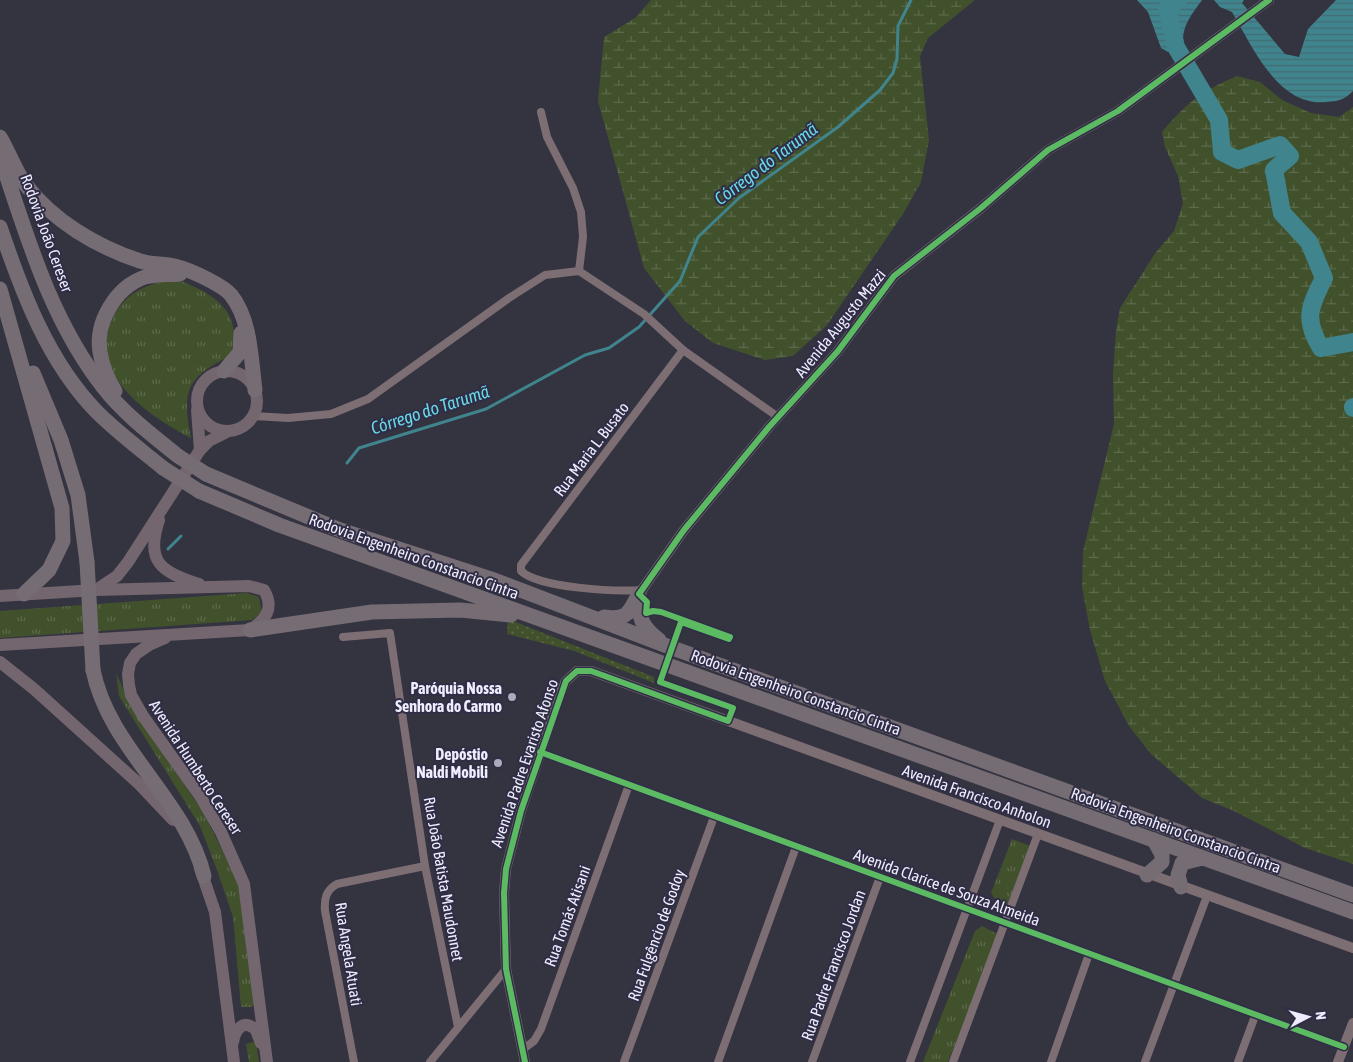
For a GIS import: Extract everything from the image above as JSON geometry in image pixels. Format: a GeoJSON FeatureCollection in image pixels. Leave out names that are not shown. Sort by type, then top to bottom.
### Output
{"type":"FeatureCollection","features":[{"type":"Feature","properties":{"kind":"highway"},"geometry":{"type":"LineString","coordinates":[[0,137],[24,182],[38,199],[60,219],[98,244],[118,254],[142,262],[178,267],[230,294],[246,330],[255,390]]}},
{"type":"Feature","properties":{"kind":"highway","name":"Rodovia João Cereser"},"geometry":{"type":"LineString","coordinates":[[0,156],[40,274],[76,350],[104,388],[130,416],[178,456]]}},
{"type":"Feature","properties":{"kind":"highway","name":"Rodovia Engenheiro Constancio Cintra"},"geometry":{"type":"LineString","coordinates":[[0,228],[20,286],[45,337],[65,370],[96,411],[164,468],[200,491],[279,525],[533,617],[611,643],[1353,912]]}},
{"type":"Feature","properties":{"kind":"highway"},"geometry":{"type":"LineString","coordinates":[[130,416],[108,380],[100,351],[101,326],[109,308],[121,293],[133,283],[145,277],[189,272]]}},
{"type":"Feature","properties":{"kind":"highway"},"geometry":{"type":"LineString","coordinates":[[0,289],[61,440],[78,495],[87,562],[93,670],[98,693],[107,715],[182,824],[195,847],[204,876]]}},
{"type":"Feature","properties":{"kind":"highway"},"geometry":{"type":"LineString","coordinates":[[0,289],[62,508],[63,541],[49,570],[24,594]]}},
{"type":"Feature","properties":{"kind":"highway"},"geometry":{"type":"LineString","coordinates":[[224,371],[240,352],[242,319]]}},
{"type":"Feature","properties":{"kind":"highway","name":"Rodovia Engenheiro Constancio Cintra"},"geometry":{"type":"LineString","coordinates":[[178,456],[206,474],[340,530],[494,580],[667,646],[1353,895]]}},
{"type":"Feature","properties":{"kind":"highway"},"geometry":{"type":"LineString","coordinates":[[568,608],[619,619],[626,616],[640,592]]}},
{"type":"Feature","properties":{"kind":"highway"},"geometry":{"type":"LineString","coordinates":[[640,592],[638,614],[645,628],[667,646]]}},
{"type":"Feature","properties":{"kind":"highway"},"geometry":{"type":"LineString","coordinates":[[250,630],[372,612],[460,610],[533,617]]}},
{"type":"Feature","properties":{"kind":"highway"},"geometry":{"type":"LineString","coordinates":[[1148,875],[1162,862],[1162,855],[1154,840]]}},
{"type":"Feature","properties":{"kind":"highway"},"geometry":{"type":"LineString","coordinates":[[1181,887],[1178,875],[1182,863],[1204,858]]}},
{"type":"Feature","properties":{"kind":"main road"},"geometry":{"type":"LineString","coordinates":[[96,590],[117,576],[146,530],[160,515],[200,450],[209,441],[229,431],[240,429],[253,416],[257,399],[255,390],[243,375],[224,371],[206,379],[197,397],[200,450]]}},
{"type":"Feature","properties":{"kind":"main road"},"geometry":{"type":"LineString","coordinates":[[197,407],[206,423],[214,428],[229,431]]}},
{"type":"Feature","properties":{"kind":"main road"},"geometry":{"type":"LineString","coordinates":[[160,515],[153,536],[154,555],[158,565],[181,578],[209,588]]}},
{"type":"Feature","properties":{"kind":"main road"},"geometry":{"type":"LineString","coordinates":[[0,596],[96,590],[249,586],[264,590],[270,605],[268,613],[262,622],[250,630],[0,645]]}},
{"type":"Feature","properties":{"kind":"main road","name":"Avenida Humberto Cereser"},"geometry":{"type":"LineString","coordinates":[[177,634],[149,645],[136,654],[130,663],[128,674],[131,695],[143,716],[222,832],[244,884],[267,1062]]}},
{"type":"Feature","properties":{"kind":"main road"},"geometry":{"type":"LineString","coordinates":[[0,662],[34,689],[160,805],[177,827],[204,876],[215,912],[233,1056]]}},
{"type":"Feature","properties":{"kind":"main road"},"geometry":{"type":"LineString","coordinates":[[233,1056],[234,1031],[239,1027],[252,1026],[261,1040],[267,1062]]}},
{"type":"Feature","properties":{"kind":"street","name":"Avenida Augusto Mazzi"},"geometry":{"type":"LineString","coordinates":[[640,592],[684,530],[778,417],[838,351],[894,276],[981,208],[1048,150],[1118,111],[1269,0]]}},
{"type":"Feature","properties":{"kind":"street"},"geometry":{"type":"LineString","coordinates":[[541,112],[547,137],[573,188],[581,212],[583,237],[579,271]]}},
{"type":"Feature","properties":{"kind":"street"},"geometry":{"type":"LineString","coordinates":[[253,416],[288,418],[331,414],[368,399],[509,298],[545,275],[579,271],[644,314],[683,350],[778,417]]}},
{"type":"Feature","properties":{"kind":"street","name":"Rua Maria L. Busato"},"geometry":{"type":"LineString","coordinates":[[640,592],[554,585],[528,577],[521,571],[521,565],[683,350]]}},
{"type":"Feature","properties":{"kind":"street","name":"Rua João Batista Maudonnet"},"geometry":{"type":"LineString","coordinates":[[343,637],[390,633],[425,866],[458,1027]]}},
{"type":"Feature","properties":{"kind":"street","name":"Avenida Padre Evaristo Afonso"},"geometry":{"type":"LineString","coordinates":[[525,1062],[506,969],[504,893],[510,845],[540,752],[566,681],[578,671],[591,671]]}},
{"type":"Feature","properties":{"kind":"street","name":"Avenida Francisco Anholon"},"geometry":{"type":"LineString","coordinates":[[591,671],[1353,948]]}},
{"type":"Feature","properties":{"kind":"street","name":"Avenida Clarice de Souza Almeida"},"geometry":{"type":"LineString","coordinates":[[540,752],[1005,922],[1254,1016],[1344,1047]]}},
{"type":"Feature","properties":{"kind":"street","name":"Rua Tomás Atisani"},"geometry":{"type":"LineString","coordinates":[[522,1050],[534,1041],[541,1029],[629,785]]}},
{"type":"Feature","properties":{"kind":"street","name":"Rua Fulgêncio de Godoy"},"geometry":{"type":"LineString","coordinates":[[624,1062],[714,817]]}},
{"type":"Feature","properties":{"kind":"street"},"geometry":{"type":"LineString","coordinates":[[910,1062],[1000,820]]}},
{"type":"Feature","properties":{"kind":"street"},"geometry":{"type":"LineString","coordinates":[[953,1062],[1038,834]]}},
{"type":"Feature","properties":{"kind":"street"},"geometry":{"type":"LineString","coordinates":[[718,1062],[796,847]]}},
{"type":"Feature","properties":{"kind":"street","name":"Rua Angela Atuati"},"geometry":{"type":"LineString","coordinates":[[354,1062],[325,911],[326,895],[337,884],[425,866]]}},
{"type":"Feature","properties":{"kind":"street","name":"Rua Padre Francisco Jordan"},"geometry":{"type":"LineString","coordinates":[[812,1062],[880,877]]}},
{"type":"Feature","properties":{"kind":"street"},"geometry":{"type":"LineString","coordinates":[[1145,1062],[1207,896]]}},
{"type":"Feature","properties":{"kind":"street"},"geometry":{"type":"LineString","coordinates":[[1051,1062],[1089,954]]}},
{"type":"Feature","properties":{"kind":"street"},"geometry":{"type":"LineString","coordinates":[[430,1062],[506,969]]}},
{"type":"Feature","properties":{"kind":"street"},"geometry":{"type":"LineString","coordinates":[[1238,1062],[1254,1016]]}},
{"type":"Feature","properties":{"kind":"street"},"geometry":{"type":"LineString","coordinates":[[1338,1062],[1353,1023]]}},
{"type":"Feature","properties":{"kind":"green space"},"geometry":{"type":"Polygon","coordinates":[[[651,0],[975,0],[928,38],[920,56],[929,140],[921,182],[903,214],[827,325],[793,356],[765,360],[713,343],[685,321],[644,268],[598,101],[604,37],[635,18],[651,0]]]}},
{"type":"Feature","properties":{"kind":"green space"},"geometry":{"type":"Polygon","coordinates":[[[1237,76],[1260,82],[1282,100],[1311,113],[1339,117],[1353,107],[1353,864],[1305,848],[1234,811],[1202,798],[1151,754],[1129,726],[1105,681],[1090,630],[1082,587],[1083,551],[1114,424],[1113,374],[1116,330],[1120,308],[1156,252],[1174,231],[1183,203],[1178,176],[1165,147],[1162,132],[1179,113],[1204,92],[1237,76]]]}},
{"type":"Feature","properties":{"kind":"green space"},"geometry":{"type":"Polygon","coordinates":[[[175,279],[213,297],[229,316],[233,327],[234,341],[230,356],[204,371],[191,387],[187,408],[191,438],[153,415],[128,393],[113,373],[107,346],[112,320],[118,308],[127,298],[148,286],[175,279]]]}},
{"type":"Feature","properties":{"kind":"green space"},"geometry":{"type":"Polygon","coordinates":[[[247,593],[259,597],[262,612],[252,620],[0,638],[0,611],[247,593]]]}},
{"type":"Feature","properties":{"kind":"green space"},"geometry":{"type":"Polygon","coordinates":[[[508,619],[654,677],[654,683],[574,651],[507,634],[508,619]]]}},
{"type":"Feature","properties":{"kind":"green space"},"geometry":{"type":"Polygon","coordinates":[[[116,673],[133,710],[203,812],[238,882],[256,1000],[252,1007],[241,1007],[233,917],[200,826],[119,696],[116,673]]]}},
{"type":"Feature","properties":{"kind":"green space"},"geometry":{"type":"Polygon","coordinates":[[[1012,839],[1030,846],[1008,904],[997,902],[991,893],[1012,839]]]}},
{"type":"Feature","properties":{"kind":"green space"},"geometry":{"type":"Polygon","coordinates":[[[982,926],[999,935],[948,1062],[923,1062],[975,931],[982,926]]]}},
{"type":"Feature","properties":{"kind":"green space"},"geometry":{"type":"Polygon","coordinates":[[[256,1041],[259,1062],[249,1062],[246,1044],[256,1041]]]}},
{"type":"Feature","properties":{"kind":"water"},"geometry":{"type":"Polygon","coordinates":[[[1137,0],[1202,0],[1185,27],[1184,46],[1168,52],[1161,48],[1148,12],[1137,0]]]}},
{"type":"Feature","properties":{"kind":"water"},"geometry":{"type":"Polygon","coordinates":[[[1214,0],[1244,0],[1242,3],[1285,54],[1299,57],[1308,29],[1336,0],[1353,0],[1353,91],[1341,100],[1326,102],[1309,101],[1294,95],[1280,85],[1268,72],[1232,12],[1220,7],[1214,0]]]}},
{"type":"Feature","properties":{"kind":"waterway","name":"Córrego do Tarumã"},"geometry":{"type":"LineString","coordinates":[[347,463],[359,448],[486,409],[585,355],[609,348],[639,327],[680,281],[698,237],[739,198],[838,127],[880,90],[893,73],[897,59],[898,26],[911,0]]}},
{"type":"Feature","properties":{"kind":"waterway"},"geometry":{"type":"LineString","coordinates":[[1178,0],[1167,8],[1176,47],[1219,120],[1222,152],[1238,160],[1280,145],[1290,156],[1274,170],[1282,213],[1309,242],[1324,278],[1310,313],[1315,338],[1321,348],[1353,342]]}},
{"type":"Feature","properties":{"kind":"waterway","name":"Córrego do Tarumã"},"geometry":{"type":"LineString","coordinates":[[168,549],[181,536]]}},
{"type":"Feature","properties":{"kind":"cycle path"},"geometry":{"type":"LineString","coordinates":[[525,1062],[506,969],[504,893],[506,869],[521,811],[566,681],[577,671],[591,671],[728,721],[733,708],[660,682],[681,622],[729,639],[730,637],[661,612],[653,611],[646,613],[647,602],[639,594],[684,530],[769,427],[838,351],[894,276],[981,208],[1048,150],[1118,111],[1269,0]]}},
{"type":"Feature","properties":{"kind":"cycle path"},"geometry":{"type":"LineString","coordinates":[[540,752],[1344,1047]]}},
{"type":"Feature","properties":{"kind":"place","name":"Paróquia Nossa Senhora do Carmo"},"geometry":{"type":"Point","coordinates":[512,697]}},
{"type":"Feature","properties":{"kind":"place","name":"Depóstio Naldi Mobili"},"geometry":{"type":"Point","coordinates":[498,763]}}]}
